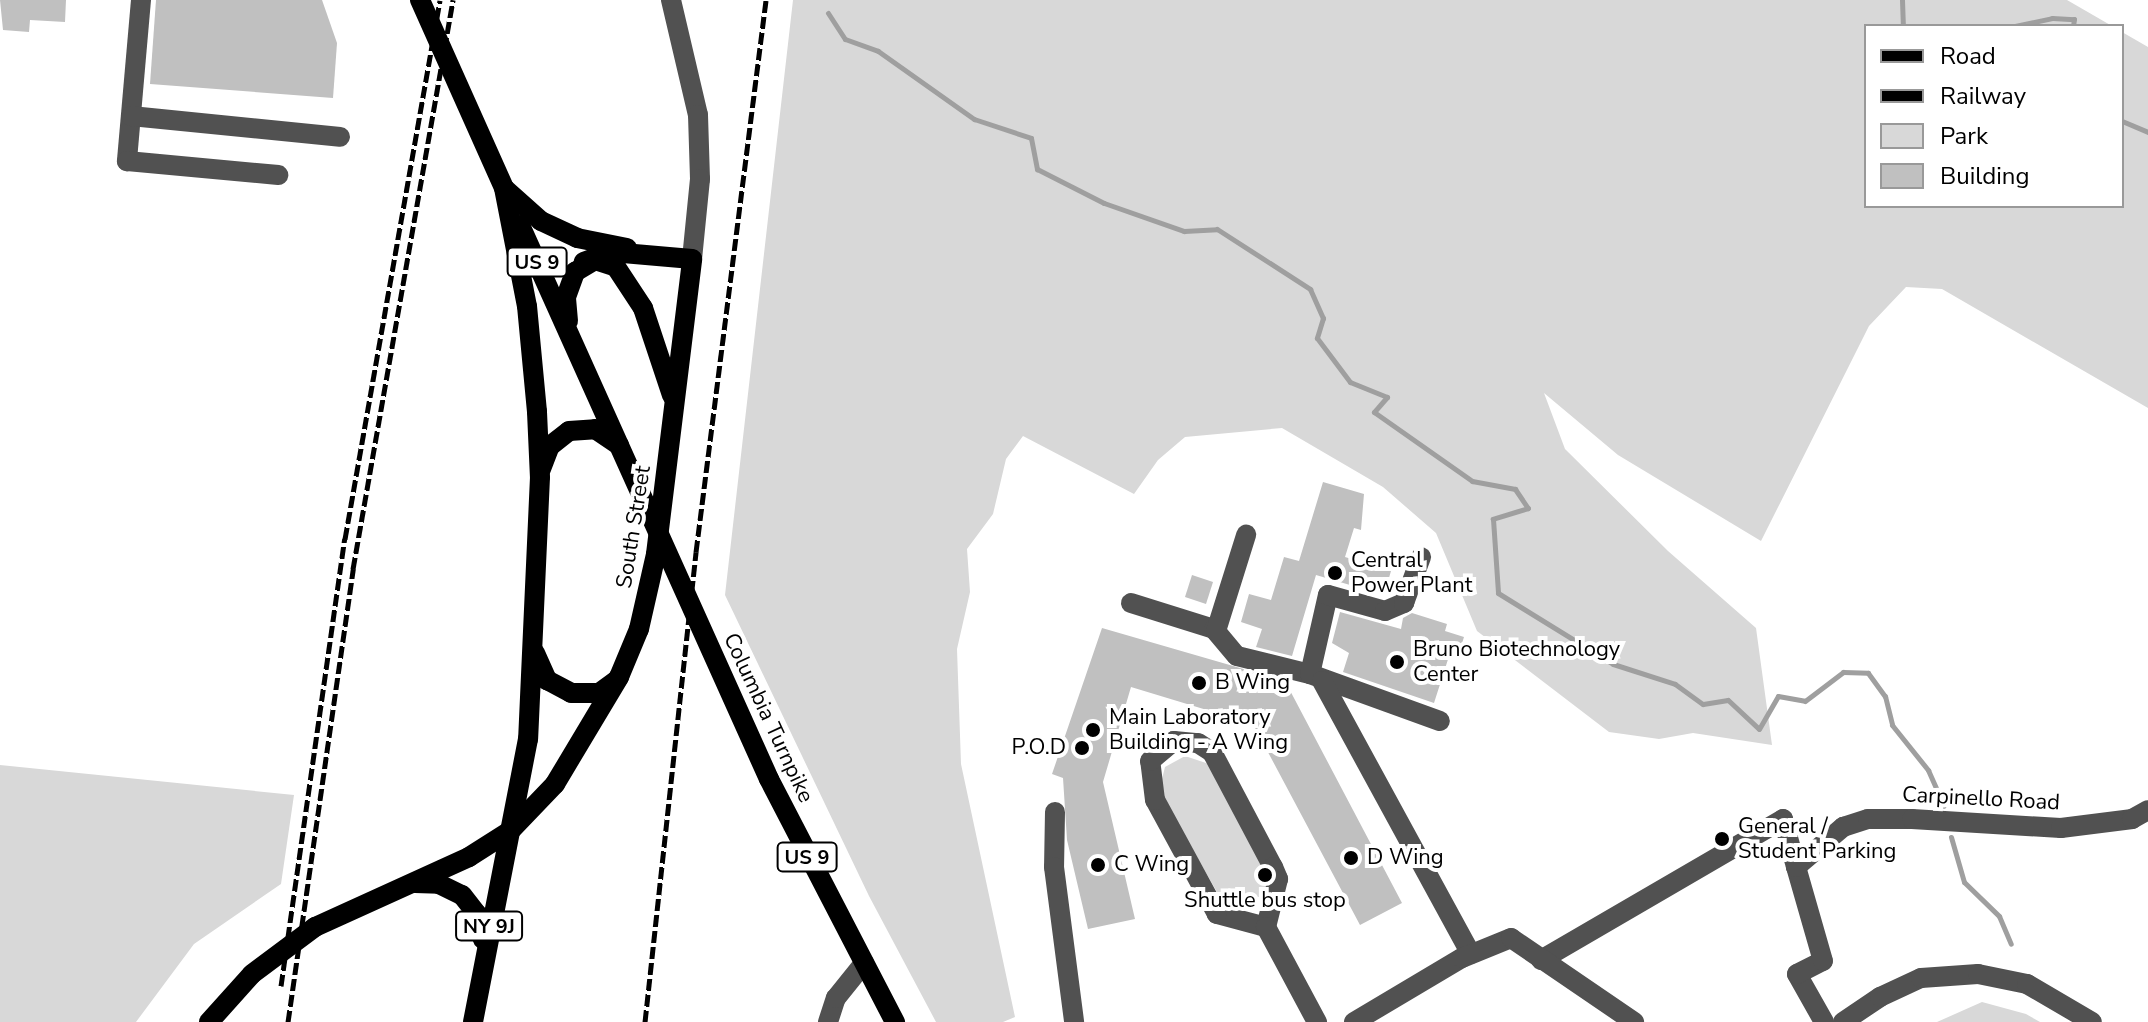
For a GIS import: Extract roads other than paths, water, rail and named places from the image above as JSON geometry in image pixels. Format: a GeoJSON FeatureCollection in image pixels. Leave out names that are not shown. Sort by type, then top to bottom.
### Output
{"type":"FeatureCollection","features":[{"type":"Feature","properties":{"kind":"main road","name":"US 9"},"geometry":{"type":"LineString","coordinates":[[420,0],[619,445]]}},
{"type":"Feature","properties":{"kind":"main road"},"geometry":{"type":"LineString","coordinates":[[504,188],[541,221],[577,238],[610,241],[639,252]]}},
{"type":"Feature","properties":{"kind":"main road"},"geometry":{"type":"LineString","coordinates":[[504,188],[530,329],[540,477],[527,752],[510,831]]}},
{"type":"Feature","properties":{"kind":"main road"},"geometry":{"type":"LineString","coordinates":[[570,337],[566,297],[584,262],[611,252],[639,252],[692,259]]}},
{"type":"Feature","properties":{"kind":"main road","name":"South Street"},"geometry":{"type":"LineString","coordinates":[[209,1022],[271,957],[341,911],[469,857],[510,831],[555,784],[619,677],[652,581],[692,259]]}},
{"type":"Feature","properties":{"kind":"main road"},"geometry":{"type":"LineString","coordinates":[[584,262],[606,261],[616,267],[635,291],[662,360],[674,413]]}},
{"type":"Feature","properties":{"kind":"main road"},"geometry":{"type":"LineString","coordinates":[[540,477],[550,446],[569,431],[595,429],[619,445]]}},
{"type":"Feature","properties":{"kind":"main road","name":"Columbia Turnpike"},"geometry":{"type":"LineString","coordinates":[[619,445],[727,688],[895,1022]]}},
{"type":"Feature","properties":{"kind":"main road"},"geometry":{"type":"LineString","coordinates":[[533,645],[547,680],[571,693],[599,693],[619,677]]}},
{"type":"Feature","properties":{"kind":"main road","name":"NY 9J"},"geometry":{"type":"LineString","coordinates":[[473,1022],[484,948],[510,831]]}},
{"type":"Feature","properties":{"kind":"main road"},"geometry":{"type":"LineString","coordinates":[[400,886],[439,884],[462,895],[477,914],[484,948]]}},
{"type":"Feature","properties":{"kind":"street"},"geometry":{"type":"LineString","coordinates":[[141,0],[127,161],[278,175]]}},
{"type":"Feature","properties":{"kind":"street","name":"South Street"},"geometry":{"type":"LineString","coordinates":[[671,0],[698,115],[700,179],[692,259]]}},
{"type":"Feature","properties":{"kind":"street"},"geometry":{"type":"LineString","coordinates":[[131,116],[340,137]]}},
{"type":"Feature","properties":{"kind":"street"},"geometry":{"type":"LineString","coordinates":[[1216,631],[1246,535]]}},
{"type":"Feature","properties":{"kind":"street"},"geometry":{"type":"LineString","coordinates":[[1421,557],[1404,603],[1385,611],[1328,595],[1316,677],[1471,954]]}},
{"type":"Feature","properties":{"kind":"street"},"geometry":{"type":"LineString","coordinates":[[1131,603],[1216,631],[1237,656],[1316,677],[1440,721]]}},
{"type":"Feature","properties":{"kind":"street"},"geometry":{"type":"LineString","coordinates":[[1266,927],[1217,914],[1155,800],[1150,761],[1174,741],[1198,743],[1212,752],[1273,867],[1278,879],[1266,927],[1317,1022]]}},
{"type":"Feature","properties":{"kind":"street","name":"Carpinello Road"},"geometry":{"type":"LineString","coordinates":[[1796,867],[1820,851],[1843,827],[1868,819],[2061,828],[2132,819],[2148,810]]}},
{"type":"Feature","properties":{"kind":"street"},"geometry":{"type":"LineString","coordinates":[[1055,812],[1054,867],[1074,1022]]}},
{"type":"Feature","properties":{"kind":"street"},"geometry":{"type":"LineString","coordinates":[[1541,960],[1783,819],[1823,961],[1797,974],[1824,1022]]}},
{"type":"Feature","properties":{"kind":"street"},"geometry":{"type":"LineString","coordinates":[[1354,1022],[1471,954],[1511,938],[1634,1022]]}},
{"type":"Feature","properties":{"kind":"street"},"geometry":{"type":"LineString","coordinates":[[828,1022],[836,998],[864,963]]}},
{"type":"Feature","properties":{"kind":"street"},"geometry":{"type":"LineString","coordinates":[[1843,1022],[1880,997],[1921,978],[1978,974],[2027,984],[2092,1022]]}},
{"type":"Feature","properties":{"kind":"waterway"},"geometry":{"type":"LineString","coordinates":[[1902,0],[1903,24]]}},
{"type":"Feature","properties":{"kind":"waterway"},"geometry":{"type":"LineString","coordinates":[[828,13],[845,39],[878,51],[974,119],[1031,138],[1037,169],[1104,203],[1184,231],[1217,229],[1310,289],[1323,318],[1317,338],[1350,382],[1387,397],[1374,412],[1472,481],[1515,489],[1528,508],[1493,519],[1498,593],[1613,664],[1675,684],[1703,704],[1728,700],[1759,729],[1778,696],[1805,701],[1843,672],[1868,673],[1885,696],[1892,725],[1928,770],[1944,806]]}},
{"type":"Feature","properties":{"kind":"waterway"},"geometry":{"type":"LineString","coordinates":[[2024,24],[2052,18],[2074,19],[2073,24]]}},
{"type":"Feature","properties":{"kind":"waterway"},"geometry":{"type":"LineString","coordinates":[[2124,122],[2148,132]]}},
{"type":"Feature","properties":{"kind":"waterway"},"geometry":{"type":"LineString","coordinates":[[1951,837],[1964,882],[1999,916],[2011,944]]}},
{"type":"Feature","properties":{"kind":"railway"},"geometry":{"type":"LineString","coordinates":[[281,986],[345,539],[440,0]]}},
{"type":"Feature","properties":{"kind":"railway"},"geometry":{"type":"LineString","coordinates":[[288,1022],[353,569],[453,0]]}},
{"type":"Feature","properties":{"kind":"railway"},"geometry":{"type":"LineString","coordinates":[[645,1022],[696,552],[766,0]]}},
{"type":"Feature","properties":{"kind":"place","name":"Central Power Plant"},"geometry":{"type":"Point","coordinates":[1335,573]}},
{"type":"Feature","properties":{"kind":"place","name":"Bruno Biotechnology Center"},"geometry":{"type":"Point","coordinates":[1397,662]}},
{"type":"Feature","properties":{"kind":"place","name":"B Wing"},"geometry":{"type":"Point","coordinates":[1199,683]}},
{"type":"Feature","properties":{"kind":"place","name":"Main Laboratory Building - A Wing"},"geometry":{"type":"Point","coordinates":[1093,730]}},
{"type":"Feature","properties":{"kind":"place","name":"P.O.D"},"geometry":{"type":"Point","coordinates":[1082,748]}},
{"type":"Feature","properties":{"kind":"place","name":"General / Student Parking"},"geometry":{"type":"Point","coordinates":[1722,839]}},
{"type":"Feature","properties":{"kind":"place","name":"D Wing"},"geometry":{"type":"Point","coordinates":[1351,858]}},
{"type":"Feature","properties":{"kind":"place","name":"C Wing"},"geometry":{"type":"Point","coordinates":[1098,865]}},
{"type":"Feature","properties":{"kind":"place","name":"Shuttle bus stop"},"geometry":{"type":"Point","coordinates":[1265,875]}}]}
